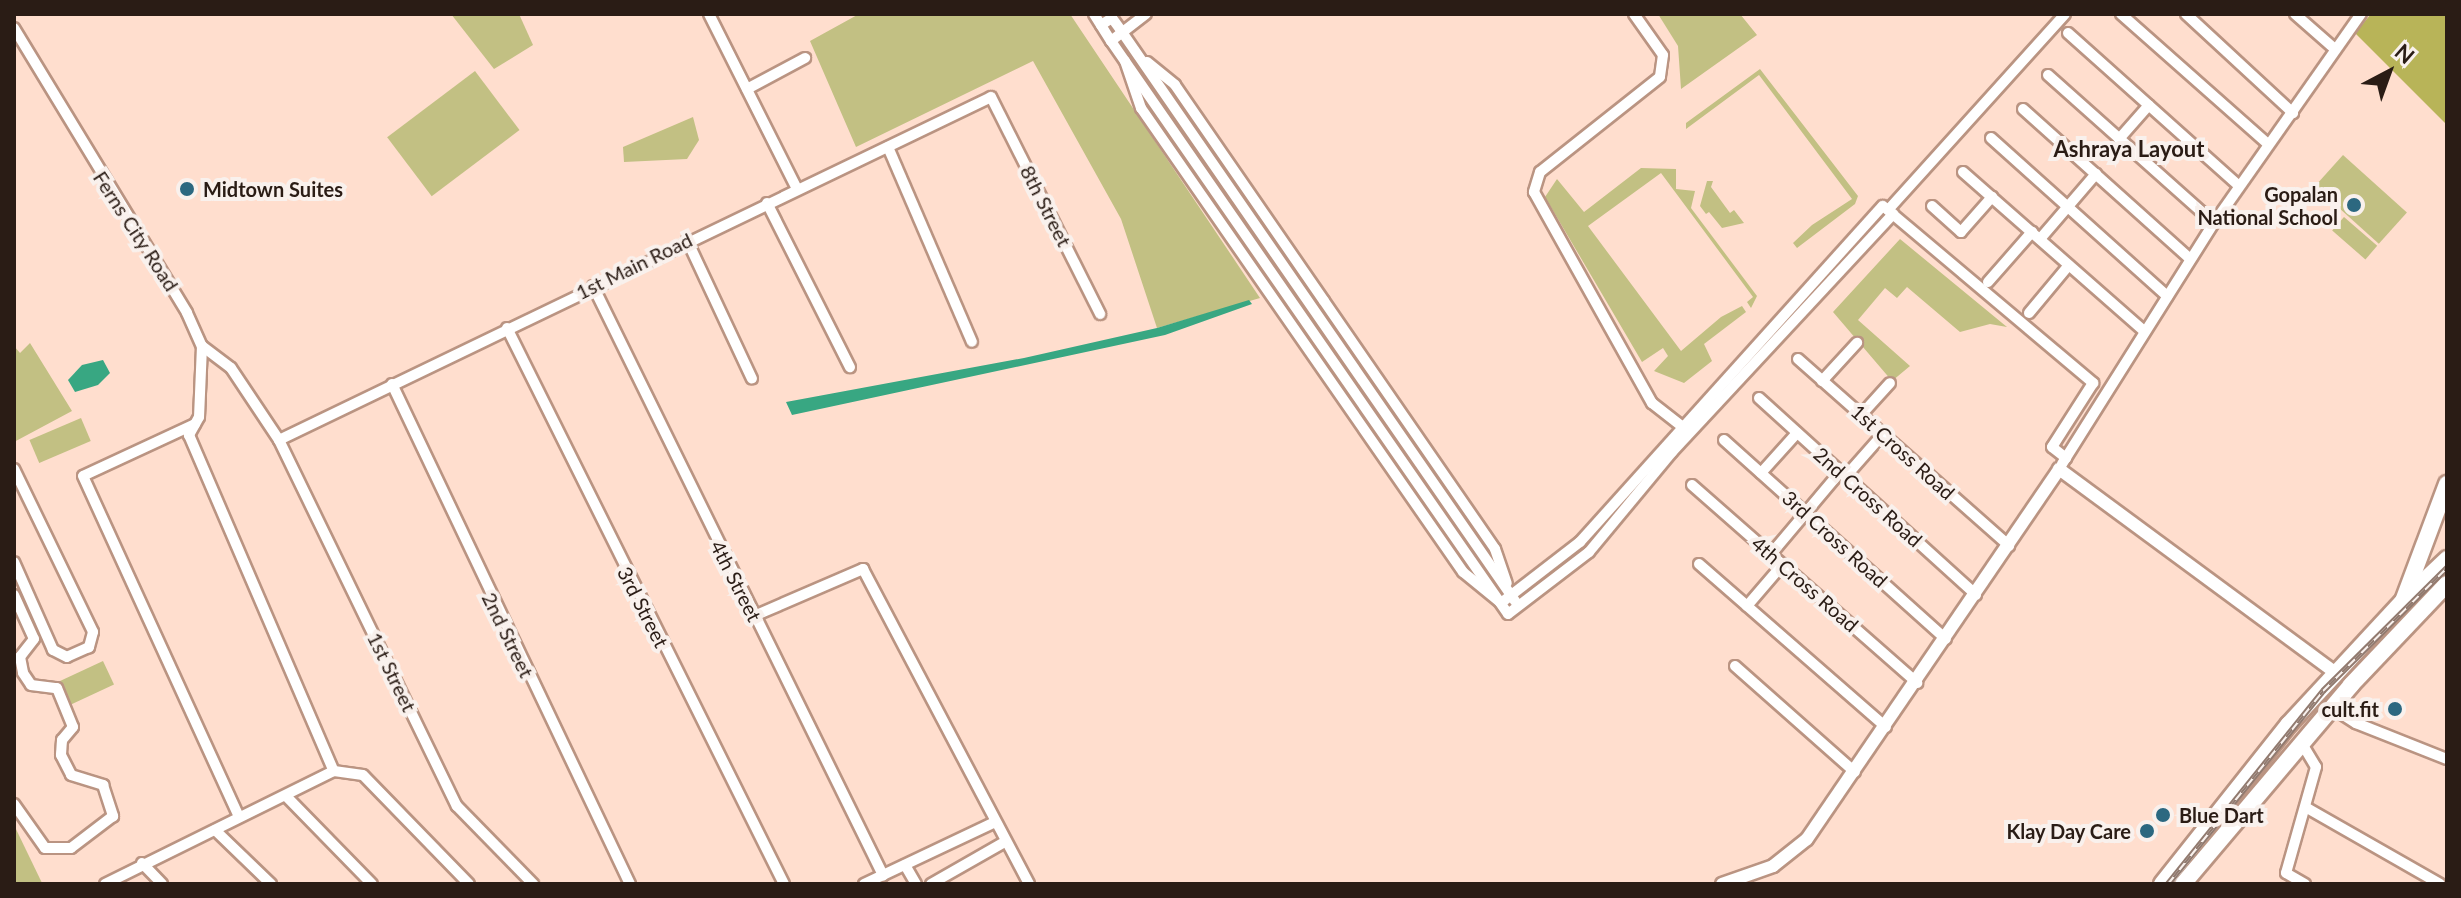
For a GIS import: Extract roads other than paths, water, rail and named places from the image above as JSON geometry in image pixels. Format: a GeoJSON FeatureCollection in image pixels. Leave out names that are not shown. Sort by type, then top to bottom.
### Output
{"type":"FeatureCollection","features":[{"type":"Feature","properties":{"kind":"main road"},"geometry":{"type":"LineString","coordinates":[[2403,601],[2447,484]]}},
{"type":"Feature","properties":{"kind":"main road"},"geometry":{"type":"LineString","coordinates":[[2162,884],[2215,812],[2336,673],[2447,559]]}},
{"type":"Feature","properties":{"kind":"main road"},"geometry":{"type":"LineString","coordinates":[[2183,884],[2331,707],[2447,584]]}},
{"type":"Feature","properties":{"kind":"main road"},"geometry":{"type":"LineString","coordinates":[[2403,601],[2415,615]]}},
{"type":"Feature","properties":{"kind":"street"},"geometry":{"type":"LineString","coordinates":[[709,14],[797,189]]}},
{"type":"Feature","properties":{"kind":"street"},"geometry":{"type":"LineString","coordinates":[[1094,14],[1508,614],[1589,552],[1672,452],[2065,14]]}},
{"type":"Feature","properties":{"kind":"street"},"geometry":{"type":"LineString","coordinates":[[1111,41],[1146,14]]}},
{"type":"Feature","properties":{"kind":"street"},"geometry":{"type":"LineString","coordinates":[[1634,14],[1663,55],[1660,77],[1540,172],[1534,192],[1652,403],[1681,426]]}},
{"type":"Feature","properties":{"kind":"street"},"geometry":{"type":"LineString","coordinates":[[2121,14],[2268,144]]}},
{"type":"Feature","properties":{"kind":"street"},"geometry":{"type":"LineString","coordinates":[[2186,14],[2293,113]]}},
{"type":"Feature","properties":{"kind":"street"},"geometry":{"type":"LineString","coordinates":[[2295,14],[2335,49]]}},
{"type":"Feature","properties":{"kind":"street"},"geometry":{"type":"LineString","coordinates":[[1722,884],[1793,854],[1855,772],[2009,546],[2214,223],[2361,14]]}},
{"type":"Feature","properties":{"kind":"street"},"geometry":{"type":"LineString","coordinates":[[1101,25],[1112,15],[1519,607]]}},
{"type":"Feature","properties":{"kind":"street","name":"Ferns City Road"},"geometry":{"type":"LineString","coordinates":[[14,28],[187,313],[202,346],[231,368],[269,425]]}},
{"type":"Feature","properties":{"kind":"street"},"geometry":{"type":"LineString","coordinates":[[2068,33],[2239,186]]}},
{"type":"Feature","properties":{"kind":"street"},"geometry":{"type":"LineString","coordinates":[[1136,53],[1175,85],[1495,549],[1512,596]]}},
{"type":"Feature","properties":{"kind":"street"},"geometry":{"type":"LineString","coordinates":[[747,89],[805,58]]}},
{"type":"Feature","properties":{"kind":"street"},"geometry":{"type":"LineString","coordinates":[[1125,61],[1141,108],[1381,454],[1463,572],[1501,603]]}},
{"type":"Feature","properties":{"kind":"street"},"geometry":{"type":"LineString","coordinates":[[2048,75],[2214,223]]}},
{"type":"Feature","properties":{"kind":"street","name":"1st Main Road"},"geometry":{"type":"LineString","coordinates":[[279,440],[687,240],[991,97]]}},
{"type":"Feature","properties":{"kind":"street","name":"8th Street"},"geometry":{"type":"LineString","coordinates":[[991,97],[1100,314]]}},
{"type":"Feature","properties":{"kind":"street"},"geometry":{"type":"LineString","coordinates":[[2119,139],[2149,105]]}},
{"type":"Feature","properties":{"kind":"street"},"geometry":{"type":"LineString","coordinates":[[2023,109],[2190,259]]}},
{"type":"Feature","properties":{"kind":"street"},"geometry":{"type":"LineString","coordinates":[[1991,138],[2167,296]]}},
{"type":"Feature","properties":{"kind":"street"},"geometry":{"type":"LineString","coordinates":[[888,147],[972,342]]}},
{"type":"Feature","properties":{"kind":"street"},"geometry":{"type":"LineString","coordinates":[[1963,172],[2144,331]]}},
{"type":"Feature","properties":{"kind":"street"},"geometry":{"type":"LineString","coordinates":[[1988,282],[2067,207],[2096,174]]}},
{"type":"Feature","properties":{"kind":"street"},"geometry":{"type":"LineString","coordinates":[[1932,206],[1961,232],[1992,197]]}},
{"type":"Feature","properties":{"kind":"street"},"geometry":{"type":"LineString","coordinates":[[767,203],[850,367]]}},
{"type":"Feature","properties":{"kind":"street"},"geometry":{"type":"LineString","coordinates":[[1501,603],[1580,542],[1681,426],[1888,210]]}},
{"type":"Feature","properties":{"kind":"street"},"geometry":{"type":"LineString","coordinates":[[1888,210],[2093,383],[2052,447],[2062,463],[2336,673]]}},
{"type":"Feature","properties":{"kind":"street"},"geometry":{"type":"LineString","coordinates":[[687,240],[752,379]]}},
{"type":"Feature","properties":{"kind":"street"},"geometry":{"type":"LineString","coordinates":[[2029,313],[2069,265]]}},
{"type":"Feature","properties":{"kind":"street","name":"4th Street"},"geometry":{"type":"LineString","coordinates":[[593,286],[883,875]]}},
{"type":"Feature","properties":{"kind":"street","name":"3rd Street"},"geometry":{"type":"LineString","coordinates":[[507,328],[784,884]]}},
{"type":"Feature","properties":{"kind":"street"},"geometry":{"type":"LineString","coordinates":[[1822,381],[1857,343]]}},
{"type":"Feature","properties":{"kind":"street"},"geometry":{"type":"LineString","coordinates":[[202,346],[204,375],[195,424],[189,435],[334,771]]}},
{"type":"Feature","properties":{"kind":"street","name":"1st Cross Road"},"geometry":{"type":"LineString","coordinates":[[1798,359],[2009,546]]}},
{"type":"Feature","properties":{"kind":"street"},"geometry":{"type":"LineString","coordinates":[[1861,415],[1890,383]]}},
{"type":"Feature","properties":{"kind":"street","name":"2nd Street"},"geometry":{"type":"LineString","coordinates":[[392,384],[630,884]]}},
{"type":"Feature","properties":{"kind":"street","name":"2nd Cross Road"},"geometry":{"type":"LineString","coordinates":[[1759,398],[1976,595]]}},
{"type":"Feature","properties":{"kind":"street"},"geometry":{"type":"LineString","coordinates":[[195,424],[83,476],[239,817]]}},
{"type":"Feature","properties":{"kind":"street","name":"1st Street"},"geometry":{"type":"LineString","coordinates":[[269,425],[457,806],[533,884]]}},
{"type":"Feature","properties":{"kind":"street"},"geometry":{"type":"LineString","coordinates":[[1761,473],[1797,433]]}},
{"type":"Feature","properties":{"kind":"street"},"geometry":{"type":"LineString","coordinates":[[1771,554],[1883,434]]}},
{"type":"Feature","properties":{"kind":"street","name":"3rd Cross Road"},"geometry":{"type":"LineString","coordinates":[[1724,440],[1946,639]]}},
{"type":"Feature","properties":{"kind":"street"},"geometry":{"type":"LineString","coordinates":[[14,469],[93,639],[89,647],[60,656],[14,562]]}},
{"type":"Feature","properties":{"kind":"street","name":"4th Cross Road"},"geometry":{"type":"LineString","coordinates":[[1692,485],[1917,683]]}},
{"type":"Feature","properties":{"kind":"street"},"geometry":{"type":"LineString","coordinates":[[1699,564],[1886,727]]}},
{"type":"Feature","properties":{"kind":"street"},"geometry":{"type":"LineString","coordinates":[[1747,606],[1783,564]]}},
{"type":"Feature","properties":{"kind":"street"},"geometry":{"type":"LineString","coordinates":[[754,616],[863,569],[1003,843],[1029,884]]}},
{"type":"Feature","properties":{"kind":"street"},"geometry":{"type":"LineString","coordinates":[[14,595],[34,639],[20,657],[23,673],[31,685],[57,688],[73,727],[62,740],[61,755],[71,775],[103,785],[113,816],[71,848],[45,848],[14,804]]}},
{"type":"Feature","properties":{"kind":"street"},"geometry":{"type":"LineString","coordinates":[[24,618],[36,611]]}},
{"type":"Feature","properties":{"kind":"street"},"geometry":{"type":"LineString","coordinates":[[1735,666],[1855,772]]}},
{"type":"Feature","properties":{"kind":"street"},"geometry":{"type":"LineString","coordinates":[[2331,707],[2356,723],[2447,759]]}},
{"type":"Feature","properties":{"kind":"street"},"geometry":{"type":"LineString","coordinates":[[2301,742],[2316,767],[2307,808],[2286,873],[2305,884]]}},
{"type":"Feature","properties":{"kind":"street"},"geometry":{"type":"LineString","coordinates":[[105,884],[142,863],[334,771],[363,775],[456,879],[469,884]]}},
{"type":"Feature","properties":{"kind":"street"},"geometry":{"type":"LineString","coordinates":[[286,796],[372,884]]}},
{"type":"Feature","properties":{"kind":"street"},"geometry":{"type":"LineString","coordinates":[[2307,808],[2440,884]]}},
{"type":"Feature","properties":{"kind":"street"},"geometry":{"type":"LineString","coordinates":[[864,884],[993,823]]}},
{"type":"Feature","properties":{"kind":"street"},"geometry":{"type":"LineString","coordinates":[[215,830],[271,884]]}},
{"type":"Feature","properties":{"kind":"street"},"geometry":{"type":"LineString","coordinates":[[931,884],[1003,843]]}},
{"type":"Feature","properties":{"kind":"street"},"geometry":{"type":"LineString","coordinates":[[142,863],[162,884]]}},
{"type":"Feature","properties":{"kind":"street"},"geometry":{"type":"LineString","coordinates":[[905,865],[916,884]]}},
{"type":"Feature","properties":{"kind":"railway"},"geometry":{"type":"LineString","coordinates":[[2168,884],[2323,691],[2447,568]]}},
{"type":"Feature","properties":{"kind":"place","name":"Midtown Suites"},"geometry":{"type":"Point","coordinates":[187,189]}},
{"type":"Feature","properties":{"kind":"place","name":"Gopalan National School"},"geometry":{"type":"Point","coordinates":[2354,205]}},
{"type":"Feature","properties":{"kind":"place","name":"cult.fit"},"geometry":{"type":"Point","coordinates":[2395,709]}},
{"type":"Feature","properties":{"kind":"place","name":"Blue Dart"},"geometry":{"type":"Point","coordinates":[2163,815]}},
{"type":"Feature","properties":{"kind":"place","name":"Klay Day Care"},"geometry":{"type":"Point","coordinates":[2147,831]}},
{"type":"Feature","properties":{"kind":"district","name":"Ashraya Layout"},"geometry":{"type":"Point","coordinates":[2129,149]}}]}
